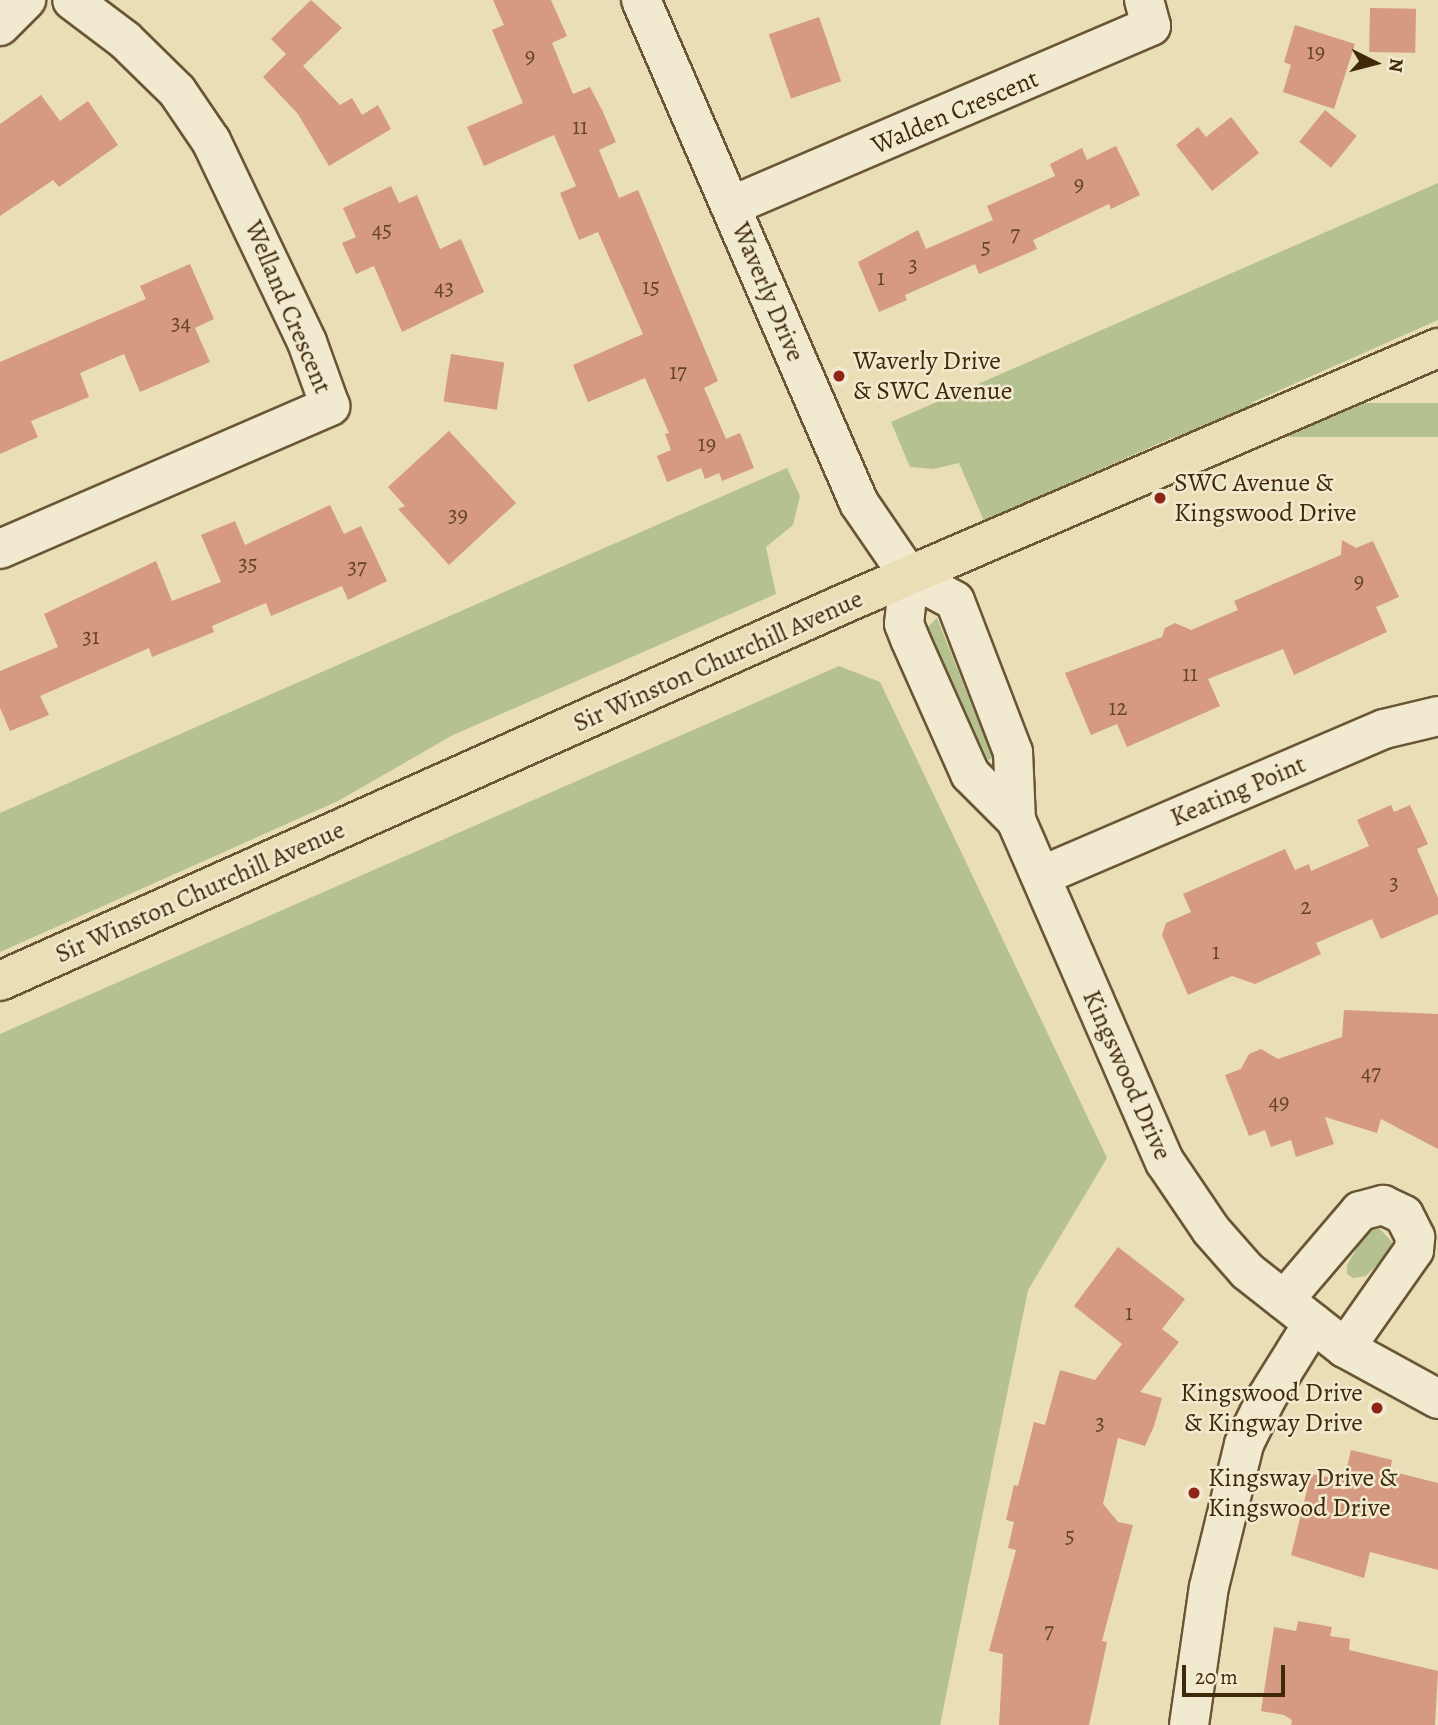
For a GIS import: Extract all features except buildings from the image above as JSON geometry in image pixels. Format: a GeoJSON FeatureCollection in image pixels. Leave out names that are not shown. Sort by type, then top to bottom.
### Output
{"type":"FeatureCollection","features":[{"type":"Feature","properties":{"kind":"main road","name":"Sir Winston Churchill Avenue"},"geometry":{"type":"LineString","coordinates":[[0,981],[909,576],[1438,348]]}},
{"type":"Feature","properties":{"kind":"street"},"geometry":{"type":"LineString","coordinates":[[0,26],[26,0]]}},
{"type":"Feature","properties":{"kind":"street","name":"Welland Crescent"},"geometry":{"type":"LineString","coordinates":[[0,549],[330,406],[307,342],[211,141],[169,83],[125,40],[72,0]]}},
{"type":"Feature","properties":{"kind":"street","name":"Waverly Drive"},"geometry":{"type":"LineString","coordinates":[[641,0],[859,503],[909,576]]}},
{"type":"Feature","properties":{"kind":"street","name":"Walden Crescent"},"geometry":{"type":"LineString","coordinates":[[731,206],[1151,26],[1144,0]]}},
{"type":"Feature","properties":{"kind":"street","name":"Kingswood Drive"},"geometry":{"type":"LineString","coordinates":[[1016,820],[1013,752],[955,601],[909,576],[904,624],[910,639],[970,774],[1016,820],[1165,1162],[1211,1230],[1247,1271],[1345,1348],[1438,1399]]}},
{"type":"Feature","properties":{"kind":"street","name":"Keating Point"},"geometry":{"type":"LineString","coordinates":[[1041,876],[1384,729],[1438,716]]}},
{"type":"Feature","properties":{"kind":"street"},"geometry":{"type":"LineString","coordinates":[[1189,1725],[1209,1587],[1244,1444],[1266,1397],[1298,1312],[1360,1211],[1383,1205],[1404,1215],[1415,1237],[1414,1250],[1345,1348]]}},
{"type":"Feature","properties":{"kind":"green space"},"geometry":{"type":"Polygon","coordinates":[[[1438,183],[1438,320],[984,521],[959,463],[933,469],[910,467],[891,422],[1438,183]]]}},
{"type":"Feature","properties":{"kind":"green space"},"geometry":{"type":"Polygon","coordinates":[[[998,403],[1438,403],[1438,437],[998,437],[998,403]]]}},
{"type":"Feature","properties":{"kind":"green space"},"geometry":{"type":"Polygon","coordinates":[[[787,468],[800,496],[793,525],[766,547],[776,594],[453,735],[338,801],[0,952],[0,813],[787,468]]]}},
{"type":"Feature","properties":{"kind":"green space"},"geometry":{"type":"Polygon","coordinates":[[[937,618],[993,758],[988,760],[926,629],[937,618]]]}},
{"type":"Feature","properties":{"kind":"green space"},"geometry":{"type":"Polygon","coordinates":[[[839,666],[880,682],[1107,1158],[1028,1290],[940,1725],[0,1725],[0,1034],[839,666]]]}},
{"type":"Feature","properties":{"kind":"green space"},"geometry":{"type":"Polygon","coordinates":[[[1378,1227],[1392,1242],[1388,1253],[1366,1276],[1353,1278],[1347,1274],[1347,1265],[1368,1229],[1378,1227]]]}},
{"type":"Feature","properties":{"kind":"place","name":"Waverly Drive & SWC Avenue"},"geometry":{"type":"Point","coordinates":[839,376]}},
{"type":"Feature","properties":{"kind":"place","name":"SWC Avenue & Kingswood Drive"},"geometry":{"type":"Point","coordinates":[1160,498]}},
{"type":"Feature","properties":{"kind":"place","name":"Kingswood Drive & Kingway Drive"},"geometry":{"type":"Point","coordinates":[1377,1408]}},
{"type":"Feature","properties":{"kind":"place","name":"Kingsway Drive & Kingswood Drive"},"geometry":{"type":"Point","coordinates":[1194,1493]}}]}
